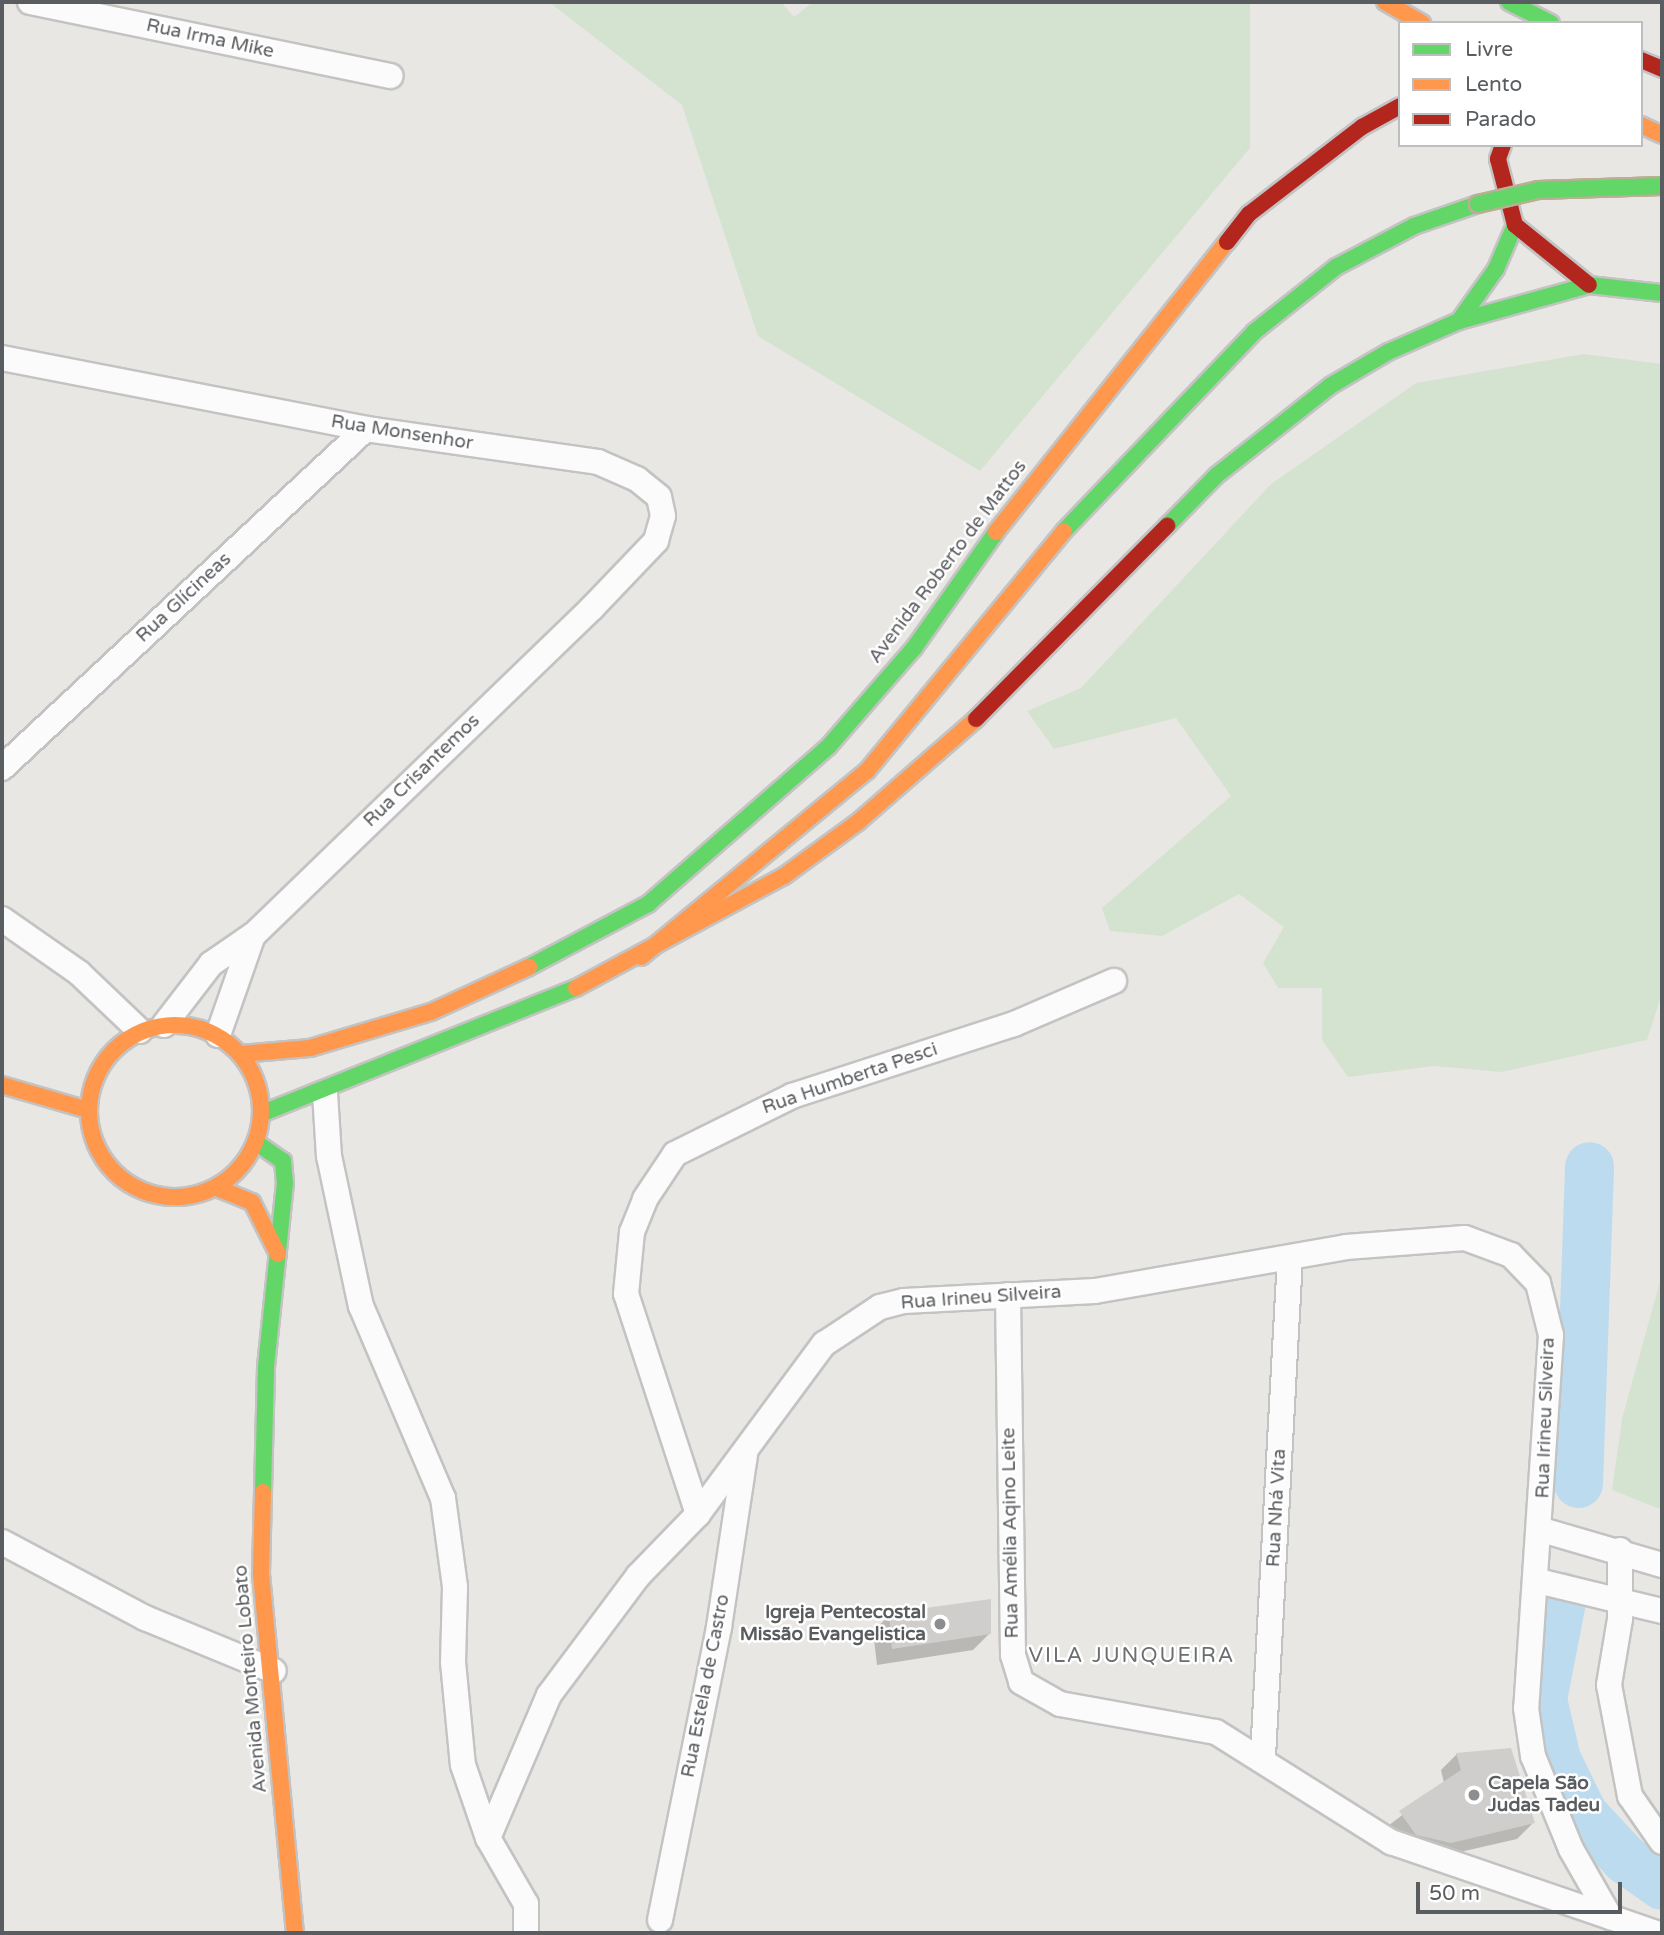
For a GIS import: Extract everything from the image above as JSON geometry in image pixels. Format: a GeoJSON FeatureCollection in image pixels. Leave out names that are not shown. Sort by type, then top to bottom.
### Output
{"type":"FeatureCollection","features":[{"type":"Feature","properties":{"kind":"main road"},"geometry":{"type":"LineString","coordinates":[[1385,2],[1418,21]]}},
{"type":"Feature","properties":{"kind":"main road"},"geometry":{"type":"LineString","coordinates":[[1509,2],[1547,21]]}},
{"type":"Feature","properties":{"kind":"main road"},"geometry":{"type":"LineString","coordinates":[[1643,59],[1662,44]]}},
{"type":"Feature","properties":{"kind":"main road"},"geometry":{"type":"LineString","coordinates":[[1643,60],[1662,69]]}},
{"type":"Feature","properties":{"kind":"main road","name":"Avenida Roberto de Mattos"},"geometry":{"type":"LineString","coordinates":[[241,1054],[310,1048],[431,1012],[572,948],[648,904],[829,746],[914,649],[1072,433],[1250,214],[1362,127],[1398,107]]}},
{"type":"Feature","properties":{"kind":"main road"},"geometry":{"type":"LineString","coordinates":[[1643,126],[1662,135]]}},
{"type":"Feature","properties":{"kind":"main road"},"geometry":{"type":"LineString","coordinates":[[1459,321],[1506,252],[1515,225],[1500,152]]}},
{"type":"Feature","properties":{"kind":"main road"},"geometry":{"type":"LineString","coordinates":[[641,957],[867,771],[1055,541],[1254,332],[1336,267],[1414,226],[1478,204],[1538,190],[1662,186]]}},
{"type":"Feature","properties":{"kind":"main road"},"geometry":{"type":"LineString","coordinates":[[1515,225],[1589,285]]}},
{"type":"Feature","properties":{"kind":"main road"},"geometry":{"type":"LineString","coordinates":[[263,1113],[325,1093],[641,957],[784,876],[858,822],[1014,685],[1217,475],[1330,386],[1459,321],[1589,285],[1662,293]]}},
{"type":"Feature","properties":{"kind":"main road"},"geometry":{"type":"LineString","coordinates":[[164,1025],[218,1035],[241,1054],[263,1113],[257,1143],[217,1188],[189,1198],[159,1197],[130,1186],[107,1167],[93,1140],[88,1110],[94,1078],[113,1050],[140,1031],[164,1025]]}},
{"type":"Feature","properties":{"kind":"main road"},"geometry":{"type":"LineString","coordinates":[[2,1085],[88,1110]]}},
{"type":"Feature","properties":{"kind":"main road","name":"Avenida Monteiro Lobato"},"geometry":{"type":"LineString","coordinates":[[257,1143],[283,1161],[278,1254],[266,1368],[261,1574],[274,1671],[296,1933]]}},
{"type":"Feature","properties":{"kind":"main road"},"geometry":{"type":"LineString","coordinates":[[217,1188],[253,1202],[278,1254]]}},
{"type":"Feature","properties":{"kind":"street","name":"Rua Irma Mike"},"geometry":{"type":"LineString","coordinates":[[30,2],[89,8],[390,75]]}},
{"type":"Feature","properties":{"kind":"street","name":"Rua Monsenhor"},"geometry":{"type":"LineString","coordinates":[[2,358],[366,429],[598,462],[637,479],[659,497],[663,516],[656,541],[592,608]]}},
{"type":"Feature","properties":{"kind":"street","name":"Rua Glícineas"},"geometry":{"type":"LineString","coordinates":[[2,768],[366,429]]}},
{"type":"Feature","properties":{"kind":"street","name":"Rua Crisantemos"},"geometry":{"type":"LineString","coordinates":[[164,1025],[211,964],[253,935],[592,608]]}},
{"type":"Feature","properties":{"kind":"street"},"geometry":{"type":"LineString","coordinates":[[2,919],[79,973],[140,1031]]}},
{"type":"Feature","properties":{"kind":"street","name":"Rua Crisantemos"},"geometry":{"type":"LineString","coordinates":[[218,1035],[253,935]]}},
{"type":"Feature","properties":{"kind":"street","name":"Rua Humberta Pesci"},"geometry":{"type":"LineString","coordinates":[[698,1514],[626,1294],[632,1232],[645,1199],[675,1154],[792,1096],[1014,1024],[1114,981]]}},
{"type":"Feature","properties":{"kind":"street"},"geometry":{"type":"LineString","coordinates":[[325,1093],[329,1156],[361,1306],[443,1498],[455,1587],[453,1662],[463,1765],[488,1838],[526,1904],[526,1933]]}},
{"type":"Feature","properties":{"kind":"street","name":"Rua Irineu Silveira"},"geometry":{"type":"LineString","coordinates":[[488,1838],[549,1695],[638,1576],[698,1514],[746,1451],[802,1367],[870,1313],[904,1301],[1096,1291],[1398,1240],[1465,1238],[1511,1255],[1538,1283],[1551,1335],[1542,1530],[1526,1708],[1533,1756],[1571,1849],[1610,1917]]}},
{"type":"Feature","properties":{"kind":"street","name":"Rua Nhá Vita"},"geometry":{"type":"LineString","coordinates":[[1263,1756],[1290,1259]]}},
{"type":"Feature","properties":{"kind":"street","name":"Rua Amélia Aqino Leite"},"geometry":{"type":"LineString","coordinates":[[1008,1295],[1013,1655],[1021,1682],[1059,1704],[1216,1732],[1263,1756],[1391,1842],[1656,1933]]}},
{"type":"Feature","properties":{"kind":"street","name":"Rua Estela de Castro"},"geometry":{"type":"LineString","coordinates":[[660,1920],[719,1627],[746,1451]]}},
{"type":"Feature","properties":{"kind":"street"},"geometry":{"type":"LineString","coordinates":[[1542,1530],[1620,1550],[1662,1565]]}},
{"type":"Feature","properties":{"kind":"street"},"geometry":{"type":"LineString","coordinates":[[2,1542],[145,1618],[274,1671]]}},
{"type":"Feature","properties":{"kind":"street"},"geometry":{"type":"LineString","coordinates":[[1620,1550],[1620,1598],[1609,1685],[1619,1753],[1630,1796],[1662,1842]]}},
{"type":"Feature","properties":{"kind":"street"},"geometry":{"type":"LineString","coordinates":[[1538,1581],[1620,1598],[1662,1611]]}},
{"type":"Feature","properties":{"kind":"green space"},"geometry":{"type":"Polygon","coordinates":[[[549,2],[781,2],[794,17],[813,2],[1250,2],[1250,148],[980,471],[758,336],[682,105],[549,2]]]}},
{"type":"Feature","properties":{"kind":"green space"},"geometry":{"type":"Polygon","coordinates":[[[1584,354],[1662,364],[1662,993],[1647,1040],[1501,1072],[1434,1066],[1348,1077],[1322,1040],[1322,988],[1278,988],[1263,963],[1284,927],[1239,894],[1162,936],[1110,931],[1102,908],[1231,796],[1176,718],[1054,749],[1027,711],[1081,688],[1271,484],[1416,383],[1584,354]]]}},
{"type":"Feature","properties":{"kind":"green space"},"geometry":{"type":"Polygon","coordinates":[[[1662,1274],[1662,1510],[1612,1490],[1622,1419],[1662,1274]]]}},
{"type":"Feature","properties":{"kind":"building","name":"Igreja Pentecostal Missão Evangelistica"},"geometry":{"type":"Polygon","coordinates":[[[991,1599],[991,1634],[892,1649],[889,1613],[991,1599]]]}},
{"type":"Feature","properties":{"kind":"building","name":"Capela São Judas Tadeu"},"geometry":{"type":"Polygon","coordinates":[[[1511,1748],[1535,1823],[1451,1843],[1416,1835],[1399,1811],[1461,1770],[1456,1753],[1511,1748]]]}},
{"type":"Feature","properties":{"kind":"waterway"},"geometry":{"type":"LineString","coordinates":[[1578,1483],[1589,1166]]}},
{"type":"Feature","properties":{"kind":"waterway"},"geometry":{"type":"LineString","coordinates":[[1562,1596],[1542,1699],[1556,1759],[1583,1814],[1625,1859],[1662,1885]]}},
{"type":"Feature","properties":{"kind":"traffic: fast"},"geometry":{"type":"LineString","coordinates":[[1509,2],[1547,21]]}},
{"type":"Feature","properties":{"kind":"traffic: fast"},"geometry":{"type":"LineString","coordinates":[[1478,204],[1538,190],[1662,186]]}},
{"type":"Feature","properties":{"kind":"traffic: fast"},"geometry":{"type":"LineString","coordinates":[[1064,531],[1254,332],[1336,267],[1414,226],[1478,204]]}},
{"type":"Feature","properties":{"kind":"traffic: fast"},"geometry":{"type":"LineString","coordinates":[[1459,321],[1496,269],[1515,225]]}},
{"type":"Feature","properties":{"kind":"traffic: fast"},"geometry":{"type":"LineString","coordinates":[[1167,526],[1217,475],[1330,386],[1388,352],[1459,321],[1589,285],[1662,293]]}},
{"type":"Feature","properties":{"kind":"traffic: fast"},"geometry":{"type":"LineString","coordinates":[[529,967],[648,904],[829,746],[914,648],[996,532]]}},
{"type":"Feature","properties":{"kind":"traffic: fast"},"geometry":{"type":"LineString","coordinates":[[263,1113],[576,988]]}},
{"type":"Feature","properties":{"kind":"traffic: fast"},"geometry":{"type":"LineString","coordinates":[[257,1143],[283,1161],[285,1183],[266,1368],[263,1492]]}},
{"type":"Feature","properties":{"kind":"traffic: slow"},"geometry":{"type":"LineString","coordinates":[[1385,2],[1418,21]]}},
{"type":"Feature","properties":{"kind":"traffic: slow"},"geometry":{"type":"LineString","coordinates":[[1643,126],[1662,135]]}},
{"type":"Feature","properties":{"kind":"traffic: slow"},"geometry":{"type":"LineString","coordinates":[[996,532],[1227,242]]}},
{"type":"Feature","properties":{"kind":"traffic: slow"},"geometry":{"type":"LineString","coordinates":[[641,957],[867,771],[1064,531]]}},
{"type":"Feature","properties":{"kind":"traffic: slow"},"geometry":{"type":"LineString","coordinates":[[576,988],[784,876],[858,822],[976,719]]}},
{"type":"Feature","properties":{"kind":"traffic: slow"},"geometry":{"type":"LineString","coordinates":[[241,1054],[310,1048],[431,1012],[529,967]]}},
{"type":"Feature","properties":{"kind":"traffic: slow"},"geometry":{"type":"LineString","coordinates":[[175,1025],[208,1031],[236,1050],[255,1078],[261,1111],[255,1144],[236,1172],[208,1191],[175,1197],[142,1191],[114,1172],[95,1144],[89,1111],[95,1078],[114,1050],[142,1031],[175,1025]]}},
{"type":"Feature","properties":{"kind":"traffic: slow"},"geometry":{"type":"LineString","coordinates":[[2,1085],[88,1110]]}},
{"type":"Feature","properties":{"kind":"traffic: slow"},"geometry":{"type":"LineString","coordinates":[[217,1188],[252,1202],[278,1254]]}},
{"type":"Feature","properties":{"kind":"traffic: slow"},"geometry":{"type":"LineString","coordinates":[[263,1492],[261,1574],[295,1933]]}},
{"type":"Feature","properties":{"kind":"traffic: jam"},"geometry":{"type":"LineString","coordinates":[[1643,61],[1662,69]]}},
{"type":"Feature","properties":{"kind":"traffic: jam"},"geometry":{"type":"LineString","coordinates":[[1227,242],[1249,214],[1362,127],[1398,107]]}},
{"type":"Feature","properties":{"kind":"traffic: jam"},"geometry":{"type":"LineString","coordinates":[[1502,147],[1498,159],[1515,225],[1589,285]]}},
{"type":"Feature","properties":{"kind":"traffic: jam"},"geometry":{"type":"LineString","coordinates":[[976,719],[1167,526]]}},
{"type":"Feature","properties":{"kind":"place","name":"Igreja Pentecostal Missão Evangelistica"},"geometry":{"type":"Point","coordinates":[940,1624]}},
{"type":"Feature","properties":{"kind":"place","name":"Capela São Judas Tadeu"},"geometry":{"type":"Point","coordinates":[1474,1795]}},
{"type":"Feature","properties":{"kind":"district","name":"VILA JUNQUEIRA"},"geometry":{"type":"Point","coordinates":[1132,1656]}}]}
